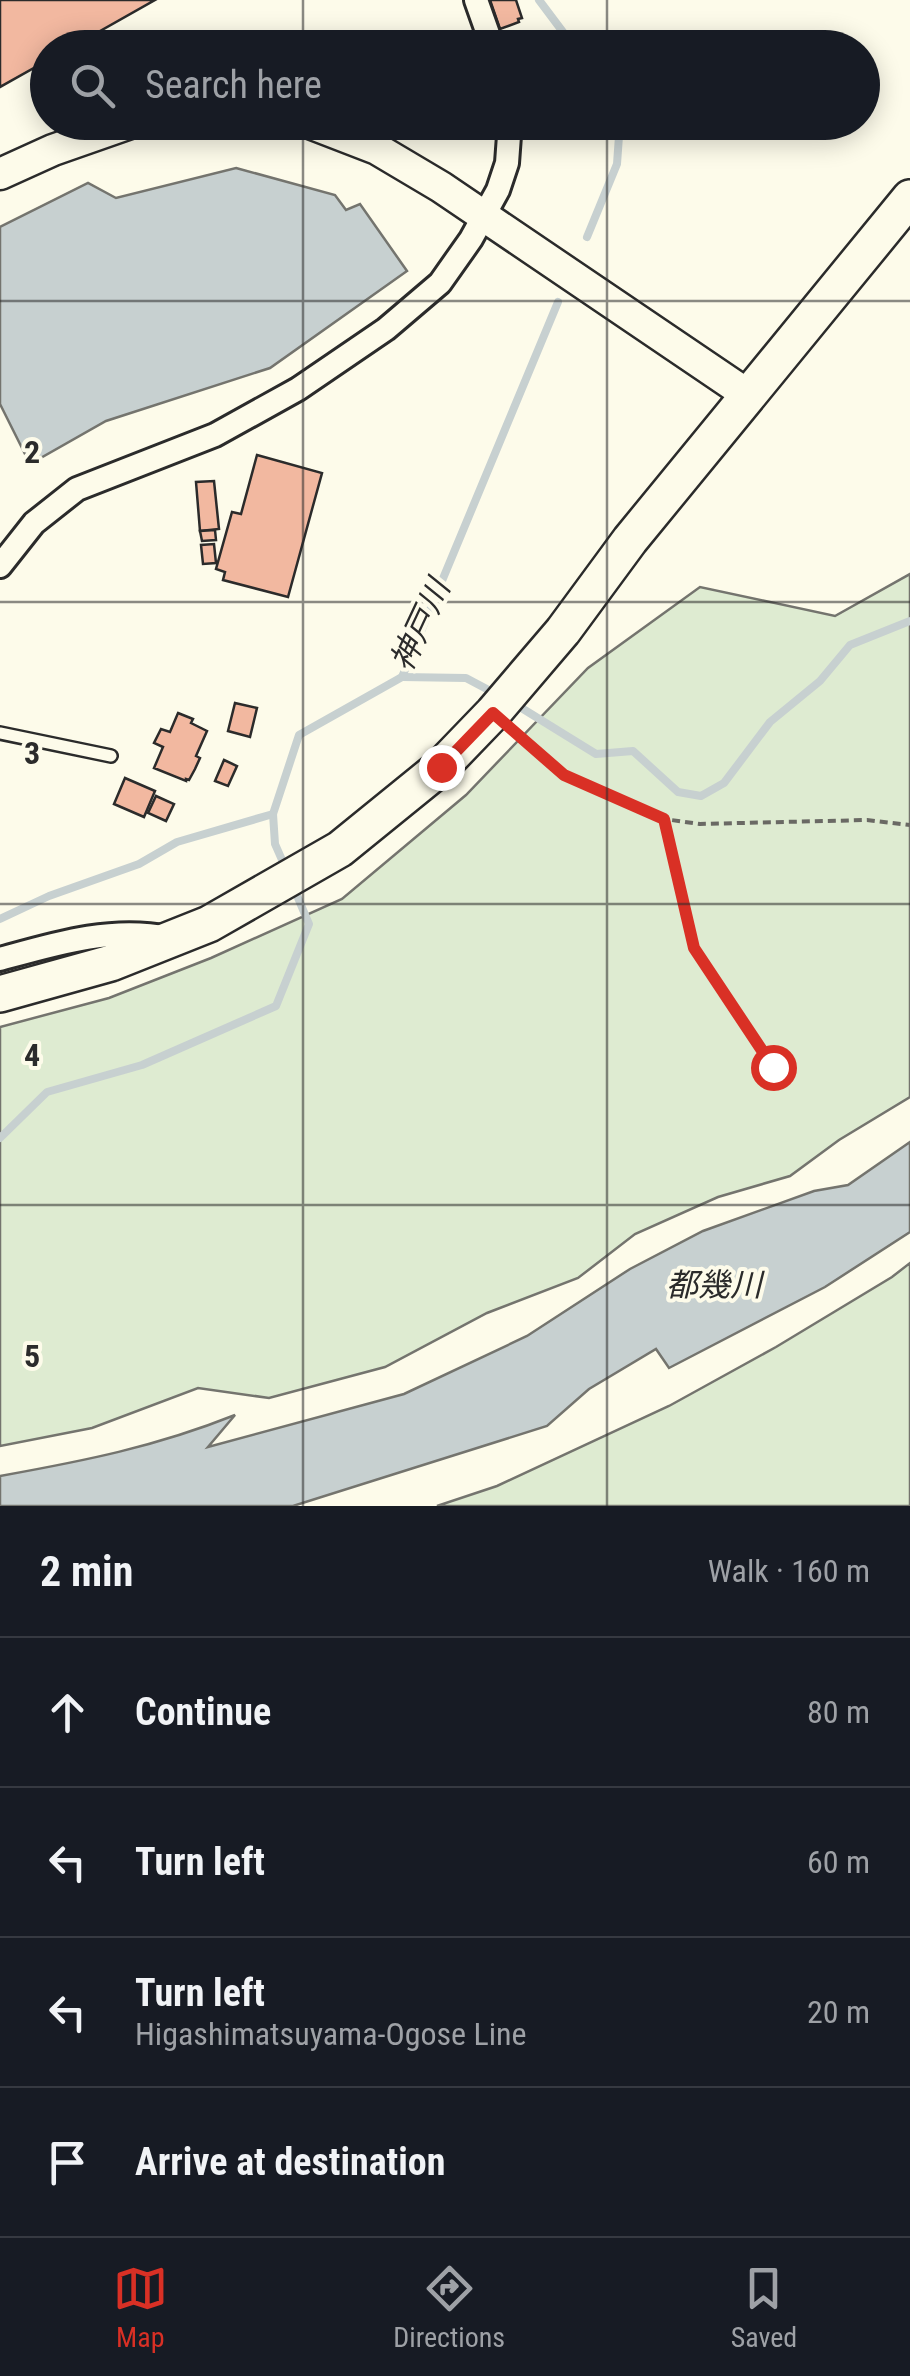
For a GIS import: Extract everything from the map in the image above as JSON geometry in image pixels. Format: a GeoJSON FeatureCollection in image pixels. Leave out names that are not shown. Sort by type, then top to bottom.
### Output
{"type":"FeatureCollection","features":[{"type":"Feature","properties":{"kind":"main road"},"geometry":{"type":"LineString","coordinates":[[0,994],[111,963],[175,939],[255,899],[340,849],[441,767],[563,631],[630,540],[910,198]]}},
{"type":"Feature","properties":{"kind":"street"},"geometry":{"type":"LineString","coordinates":[[476,0],[486,30]]}},
{"type":"Feature","properties":{"kind":"street"},"geometry":{"type":"LineString","coordinates":[[0,174],[81,140]]}},
{"type":"Feature","properties":{"kind":"street"},"geometry":{"type":"LineString","coordinates":[[353,140],[441,187],[748,395]]}},
{"type":"Feature","properties":{"kind":"street"},"geometry":{"type":"LineString","coordinates":[[0,566],[34,522],[77,488],[215,435],[298,389],[386,329],[440,283],[485,216],[507,163],[509,140]]}},
{"type":"Feature","properties":{"kind":"street"},"geometry":{"type":"LineString","coordinates":[[0,959],[53,944],[107,935],[144,932],[175,939]]}},
{"type":"Feature","properties":{"kind":"lane"},"geometry":{"type":"LineString","coordinates":[[0,732],[111,756]]}},
{"type":"Feature","properties":{"kind":"path"},"geometry":{"type":"LineString","coordinates":[[493,713],[564,775],[664,819],[700,824],[867,820],[910,825]]}},
{"type":"Feature","properties":{"kind":"path"},"geometry":{"type":"LineString","coordinates":[[664,819],[694,948],[788,1084]]}},
{"type":"Feature","properties":{"kind":"green space"},"geometry":{"type":"Polygon","coordinates":[[[910,574],[910,1097],[839,1140],[790,1176],[718,1197],[635,1234],[578,1278],[487,1313],[385,1367],[269,1398],[198,1388],[92,1428],[0,1446],[0,1027],[109,998],[211,958],[342,899],[466,795],[588,668],[700,587],[835,616],[910,574]]]}},
{"type":"Feature","properties":{"kind":"green space"},"geometry":{"type":"Polygon","coordinates":[[[910,1263],[910,1506],[437,1506],[497,1486],[669,1406],[776,1347],[910,1263]]]}},
{"type":"Feature","properties":{"kind":"water"},"geometry":{"type":"Polygon","coordinates":[[[236,168],[335,195],[346,210],[360,204],[407,271],[270,368],[106,421],[30,464],[0,404],[0,227],[88,183],[116,198],[236,168]]]}},
{"type":"Feature","properties":{"kind":"water","name":"都幾川"},"geometry":{"type":"Polygon","coordinates":[[[910,1142],[910,1232],[825,1287],[669,1368],[656,1349],[589,1389],[547,1426],[293,1506],[0,1506],[0,1476],[119,1452],[235,1415],[208,1447],[404,1394],[527,1336],[630,1269],[703,1231],[814,1191],[848,1185],[910,1142]]]}},
{"type":"Feature","properties":{"kind":"building"},"geometry":{"type":"Polygon","coordinates":[[[0,0],[155,0],[102,30],[30,30],[30,70],[0,87],[0,0]]]}},
{"type":"Feature","properties":{"kind":"building"},"geometry":{"type":"Polygon","coordinates":[[[490,0],[516,0],[522,18],[500,29],[490,0]]]}},
{"type":"Feature","properties":{"kind":"building"},"geometry":{"type":"Polygon","coordinates":[[[257,455],[322,473],[288,597],[223,580],[225,572],[216,569],[232,512],[241,514],[257,455]]]}},
{"type":"Feature","properties":{"kind":"building"},"geometry":{"type":"Polygon","coordinates":[[[214,481],[219,529],[200,531],[196,482],[214,481]]]}},
{"type":"Feature","properties":{"kind":"building"},"geometry":{"type":"Polygon","coordinates":[[[215,530],[216,540],[202,541],[200,531],[215,530]]]}},
{"type":"Feature","properties":{"kind":"building"},"geometry":{"type":"Polygon","coordinates":[[[214,544],[216,563],[203,564],[201,545],[214,544]]]}},
{"type":"Feature","properties":{"kind":"building"},"geometry":{"type":"Polygon","coordinates":[[[235,703],[257,708],[250,737],[228,731],[235,703]]]}},
{"type":"Feature","properties":{"kind":"building"},"geometry":{"type":"Polygon","coordinates":[[[178,713],[207,731],[196,756],[200,758],[186,781],[154,768],[163,747],[154,743],[161,729],[170,732],[178,713]]]}},
{"type":"Feature","properties":{"kind":"building"},"geometry":{"type":"Polygon","coordinates":[[[224,760],[237,766],[228,786],[215,781],[224,760]]]}},
{"type":"Feature","properties":{"kind":"building"},"geometry":{"type":"Polygon","coordinates":[[[125,778],[155,791],[144,817],[114,804],[125,778]]]}},
{"type":"Feature","properties":{"kind":"building"},"geometry":{"type":"Polygon","coordinates":[[[156,796],[174,804],[166,821],[148,813],[156,796]]]}},
{"type":"Feature","properties":{"kind":"waterway","name":"神戸川"},"geometry":{"type":"LineString","coordinates":[[539,0],[562,30]]}},
{"type":"Feature","properties":{"kind":"waterway","name":"神戸川"},"geometry":{"type":"LineString","coordinates":[[587,237],[617,164],[619,140]]}},
{"type":"Feature","properties":{"kind":"waterway","name":"神戸川"},"geometry":{"type":"LineString","coordinates":[[286,869],[275,844],[273,814],[299,735],[402,677],[558,302]]}},
{"type":"Feature","properties":{"kind":"waterway"},"geometry":{"type":"LineString","coordinates":[[515,704],[596,754],[633,751],[678,792],[701,796],[724,783],[770,722],[820,681],[850,645],[910,621]]}},
{"type":"Feature","properties":{"kind":"waterway"},"geometry":{"type":"LineString","coordinates":[[402,677],[466,678],[498,695]]}},
{"type":"Feature","properties":{"kind":"waterway"},"geometry":{"type":"LineString","coordinates":[[0,919],[49,896],[139,864],[177,842],[273,814]]}},
{"type":"Feature","properties":{"kind":"waterway","name":"神戸川"},"geometry":{"type":"LineString","coordinates":[[0,1138],[47,1092],[142,1065],[276,1006],[309,924],[293,886]]}},
{"type":"Feature","properties":{"kind":"route"},"geometry":{"type":"LineString","coordinates":[[441,767],[493,713],[564,775],[664,819],[694,948],[773,1067]]}}]}
